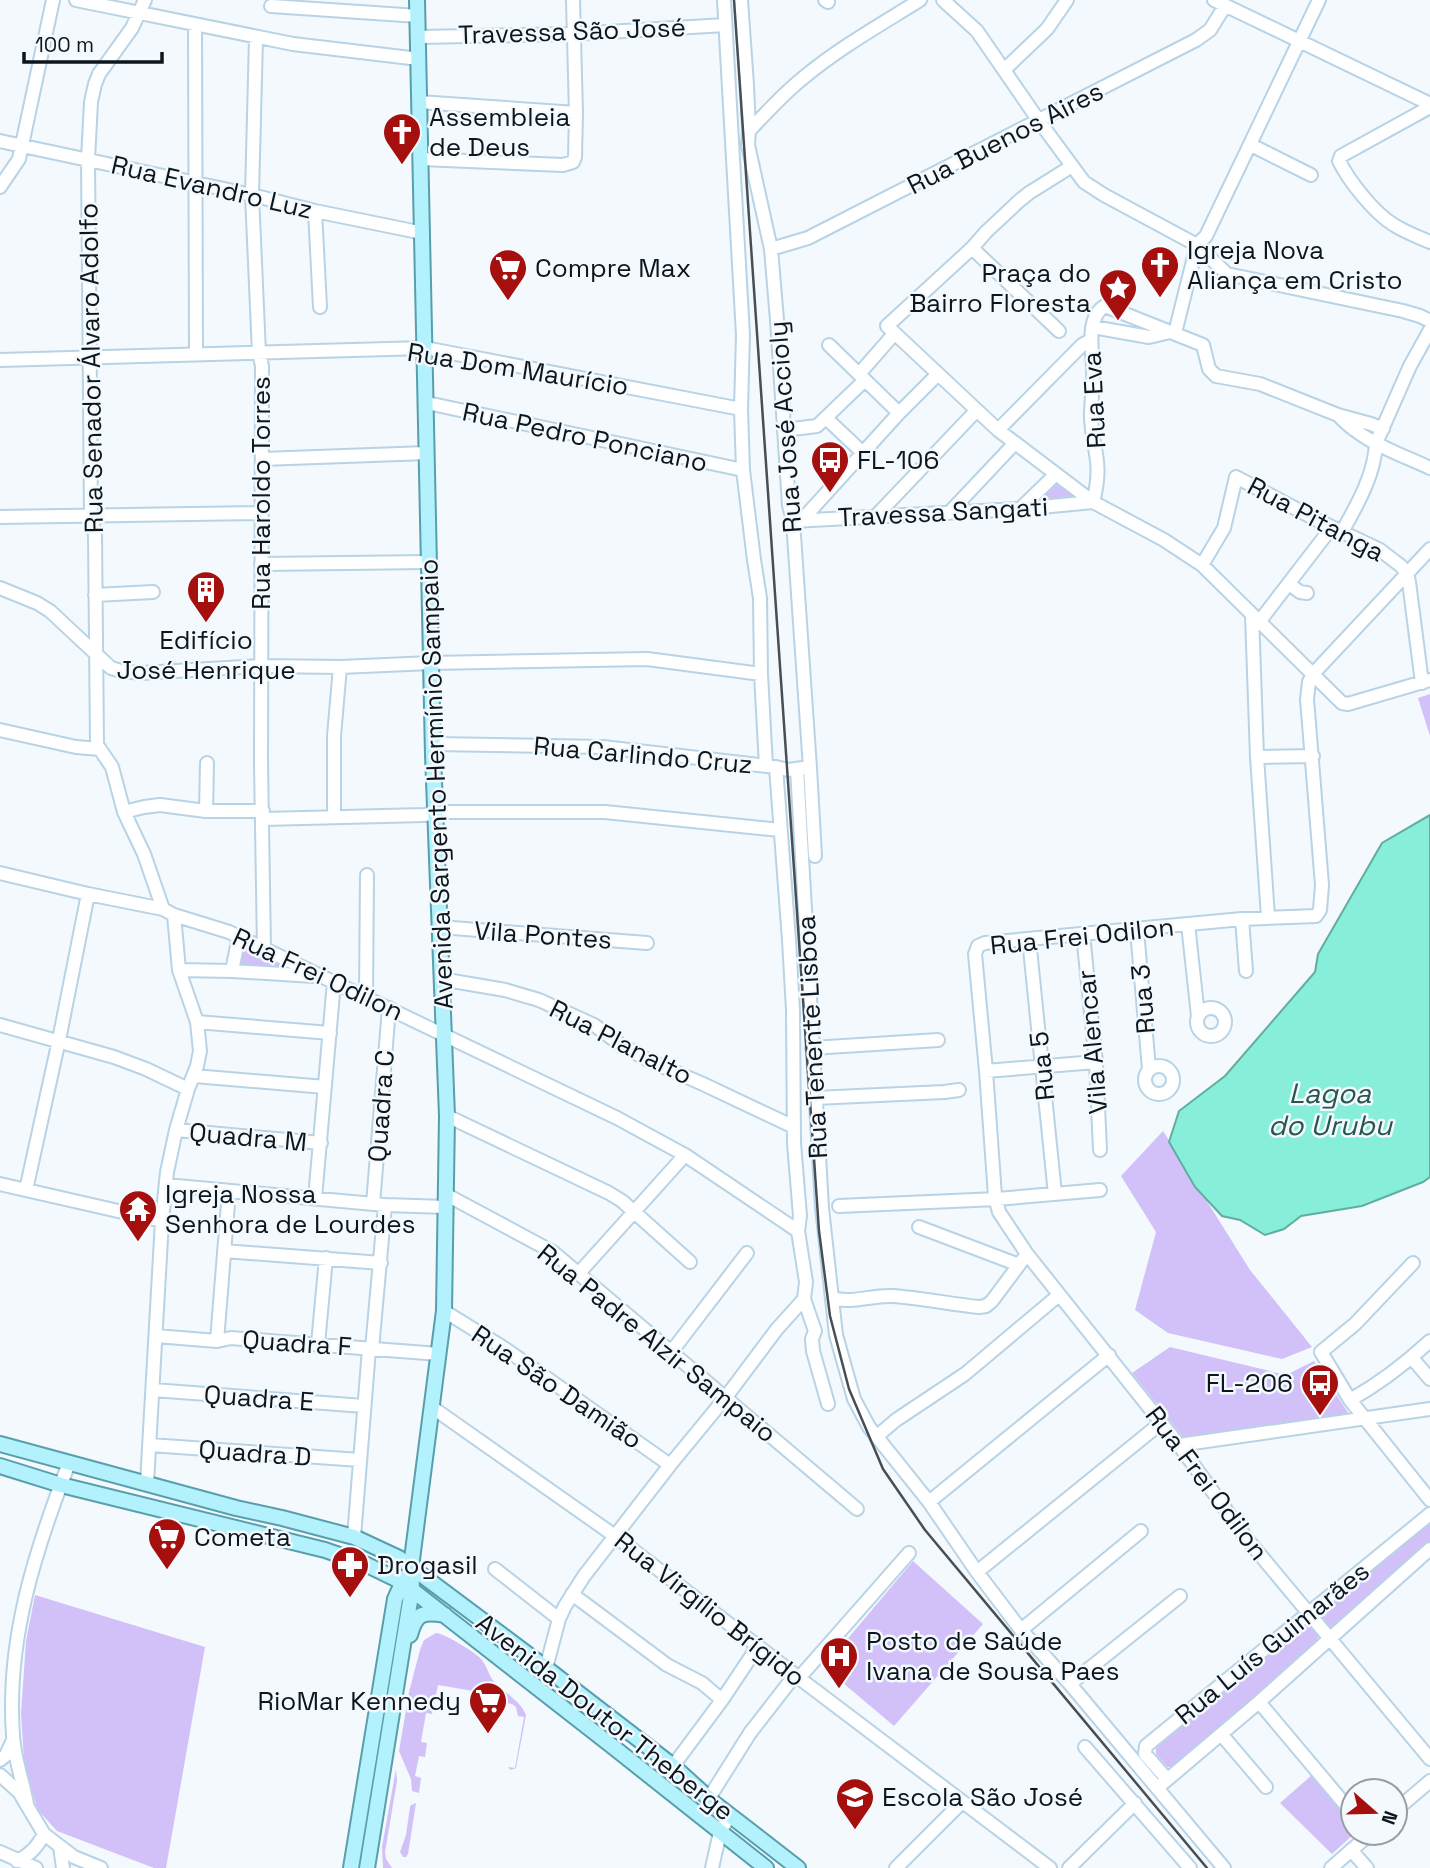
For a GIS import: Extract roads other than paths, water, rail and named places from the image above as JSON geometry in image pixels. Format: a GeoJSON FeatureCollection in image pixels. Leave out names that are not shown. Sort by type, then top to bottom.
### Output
{"type":"FeatureCollection","features":[{"type":"Feature","properties":{"kind":"main road","name":"Avenida Sargento Hermínio Sampaio"},"geometry":{"type":"LineString","coordinates":[[367,1868],[397,1676],[444,1311],[447,1116],[428,562],[427,403],[417,0]]}},
{"type":"Feature","properties":{"kind":"main road","name":"Avenida Doutor Theberge"},"geometry":{"type":"LineString","coordinates":[[0,1444],[354,1537],[395,1556],[673,1766],[798,1868]]}},
{"type":"Feature","properties":{"kind":"main road","name":"Avenida Doutor Theberge"},"geometry":{"type":"LineString","coordinates":[[0,1466],[61,1485],[325,1550],[365,1564],[407,1586],[766,1868]]}},
{"type":"Feature","properties":{"kind":"main road","name":"Avenida Sargento Hermínio Sampaio"},"geometry":{"type":"LineString","coordinates":[[351,1868],[395,1599],[407,1586]]}},
{"type":"Feature","properties":{"kind":"main road"},"geometry":{"type":"LineString","coordinates":[[397,1676],[417,1618],[421,1614],[445,1615]]}},
{"type":"Feature","properties":{"kind":"main road"},"geometry":{"type":"LineString","coordinates":[[612,1745],[615,1734],[625,1729]]}},
{"type":"Feature","properties":{"kind":"street"},"geometry":{"type":"LineString","coordinates":[[0,187],[19,159],[53,0]]}},
{"type":"Feature","properties":{"kind":"street"},"geometry":{"type":"LineString","coordinates":[[76,0],[256,38],[419,59]]}},
{"type":"Feature","properties":{"kind":"street","name":"Rua Senador Álvaro Adolfo"},"geometry":{"type":"LineString","coordinates":[[145,0],[125,38],[99,74],[91,102],[88,159],[89,357],[91,515],[95,535],[96,739],[112,767],[124,812],[168,912]]}},
{"type":"Feature","properties":{"kind":"street"},"geometry":{"type":"LineString","coordinates":[[421,159],[563,165],[573,162],[576,113],[573,0]]}},
{"type":"Feature","properties":{"kind":"street","name":"Rua José Accioly"},"geometry":{"type":"LineString","coordinates":[[724,0],[743,335],[743,470],[760,598],[761,674],[780,830],[789,940],[793,1010],[794,1127],[800,1216],[798,1231],[806,1282],[804,1299],[815,1331],[812,1339],[813,1351],[828,1404]]}},
{"type":"Feature","properties":{"kind":"street","name":"Rua José Accioly"},"geometry":{"type":"LineString","coordinates":[[741,0],[748,145],[771,249],[789,505],[797,521],[804,768],[815,856]]}},
{"type":"Feature","properties":{"kind":"street"},"geometry":{"type":"LineString","coordinates":[[749,131],[804,77],[851,42],[920,0]]}},
{"type":"Feature","properties":{"kind":"street"},"geometry":{"type":"LineString","coordinates":[[943,0],[977,31],[1084,181],[1197,245],[1227,274],[1403,311],[1430,321]]}},
{"type":"Feature","properties":{"kind":"street"},"geometry":{"type":"LineString","coordinates":[[1004,70],[1047,29],[1068,0]]}},
{"type":"Feature","properties":{"kind":"street"},"geometry":{"type":"LineString","coordinates":[[1172,332],[1197,245],[1206,236],[1319,0]]}},
{"type":"Feature","properties":{"kind":"street"},"geometry":{"type":"LineString","coordinates":[[1219,3],[1430,106]]}},
{"type":"Feature","properties":{"kind":"street","name":"Rua Buenos Aires"},"geometry":{"type":"LineString","coordinates":[[771,249],[808,238],[1205,35],[1219,3]]}},
{"type":"Feature","properties":{"kind":"street"},"geometry":{"type":"LineString","coordinates":[[271,6],[418,16]]}},
{"type":"Feature","properties":{"kind":"street"},"geometry":{"type":"LineString","coordinates":[[195,25],[196,354]]}},
{"type":"Feature","properties":{"kind":"street","name":"Travessa São José"},"geometry":{"type":"LineString","coordinates":[[418,37],[574,34],[725,25]]}},
{"type":"Feature","properties":{"kind":"street","name":"Rua Haroldo Torres"},"geometry":{"type":"LineString","coordinates":[[256,38],[252,195],[259,353],[262,366],[264,950]]}},
{"type":"Feature","properties":{"kind":"street"},"geometry":{"type":"LineString","coordinates":[[419,102],[576,113]]}},
{"type":"Feature","properties":{"kind":"street"},"geometry":{"type":"LineString","coordinates":[[1430,106],[1341,156],[1339,160],[1367,201],[1391,223],[1430,242]]}},
{"type":"Feature","properties":{"kind":"street","name":"Rua Evandro Luz"},"geometry":{"type":"LineString","coordinates":[[0,141],[423,233]]}},
{"type":"Feature","properties":{"kind":"street"},"geometry":{"type":"LineString","coordinates":[[1251,145],[1311,175]]}},
{"type":"Feature","properties":{"kind":"street"},"geometry":{"type":"LineString","coordinates":[[784,430],[817,426],[826,418],[862,377],[891,330],[986,232],[1029,192],[1072,166]]}},
{"type":"Feature","properties":{"kind":"street"},"geometry":{"type":"LineString","coordinates":[[314,211],[320,307]]}},
{"type":"Feature","properties":{"kind":"street"},"geometry":{"type":"LineString","coordinates":[[972,248],[1059,331]]}},
{"type":"Feature","properties":{"kind":"street","name":"Rua Eva"},"geometry":{"type":"LineString","coordinates":[[1093,502],[1097,489],[1097,457],[1091,416],[1092,334],[1098,310],[1105,306],[1172,332]]}},
{"type":"Feature","properties":{"kind":"street"},"geometry":{"type":"LineString","coordinates":[[891,330],[998,430],[1093,502],[1164,540],[1202,565],[1342,703],[1348,704],[1426,682]]}},
{"type":"Feature","properties":{"kind":"street"},"geometry":{"type":"LineString","coordinates":[[1268,917],[1257,757],[1256,619],[1337,529],[1368,478],[1376,455],[1376,443],[1410,366],[1430,330]]}},
{"type":"Feature","properties":{"kind":"street"},"geometry":{"type":"LineString","coordinates":[[998,430],[1092,334],[1149,337],[1172,332],[1203,345],[1209,369],[1216,376],[1260,384],[1338,415],[1383,429]]}},
{"type":"Feature","properties":{"kind":"street"},"geometry":{"type":"LineString","coordinates":[[829,345],[899,413]]}},
{"type":"Feature","properties":{"kind":"street","name":"Rua Dom Maurício"},"geometry":{"type":"LineString","coordinates":[[0,360],[425,348],[741,409]]}},
{"type":"Feature","properties":{"kind":"street"},"geometry":{"type":"LineString","coordinates":[[797,521],[937,375]]}},
{"type":"Feature","properties":{"kind":"street","name":"Rua Pedro Ponciano"},"geometry":{"type":"LineString","coordinates":[[427,403],[743,470]]}},
{"type":"Feature","properties":{"kind":"street"},"geometry":{"type":"LineString","coordinates":[[875,517],[976,411]]}},
{"type":"Feature","properties":{"kind":"street"},"geometry":{"type":"LineString","coordinates":[[1338,415],[1355,432],[1430,468]]}},
{"type":"Feature","properties":{"kind":"street"},"geometry":{"type":"LineString","coordinates":[[826,418],[863,453]]}},
{"type":"Feature","properties":{"kind":"street"},"geometry":{"type":"LineString","coordinates":[[949,513],[1015,443]]}},
{"type":"Feature","properties":{"kind":"street"},"geometry":{"type":"LineString","coordinates":[[262,460],[427,453]]}},
{"type":"Feature","properties":{"kind":"street"},"geometry":{"type":"LineString","coordinates":[[1020,509],[1056,474]]}},
{"type":"Feature","properties":{"kind":"street","name":"Rua Pitanga"},"geometry":{"type":"LineString","coordinates":[[1202,565],[1224,528],[1236,477],[1337,529],[1394,559],[1407,574],[1426,682]]}},
{"type":"Feature","properties":{"kind":"street","name":"Travessa Sangati"},"geometry":{"type":"LineString","coordinates":[[797,521],[1020,509],[1093,502]]}},
{"type":"Feature","properties":{"kind":"street"},"geometry":{"type":"LineString","coordinates":[[0,517],[261,513]]}},
{"type":"Feature","properties":{"kind":"street"},"geometry":{"type":"LineString","coordinates":[[1312,676],[1430,549]]}},
{"type":"Feature","properties":{"kind":"street"},"geometry":{"type":"LineString","coordinates":[[261,564],[428,562]]}},
{"type":"Feature","properties":{"kind":"street"},"geometry":{"type":"LineString","coordinates":[[1289,584],[1301,593],[1307,593]]}},
{"type":"Feature","properties":{"kind":"street"},"geometry":{"type":"LineString","coordinates":[[0,588],[50,611],[111,668],[121,671],[142,673],[262,666],[340,667],[647,659],[761,674]]}},
{"type":"Feature","properties":{"kind":"street"},"geometry":{"type":"LineString","coordinates":[[95,595],[153,592]]}},
{"type":"Feature","properties":{"kind":"street"},"geometry":{"type":"LineString","coordinates":[[334,817],[334,736],[340,667]]}},
{"type":"Feature","properties":{"kind":"street","name":"Rua Frei Odilon"},"geometry":{"type":"LineString","coordinates":[[1312,676],[1307,699],[1322,885],[1320,910],[1315,916],[1242,919],[985,943],[978,946],[975,954],[997,1199],[999,1212],[1023,1259],[1059,1295],[1108,1355],[1179,1445],[1247,1539],[1430,1759]]}},
{"type":"Feature","properties":{"kind":"street"},"geometry":{"type":"LineString","coordinates":[[0,730],[76,747],[100,749]]}},
{"type":"Feature","properties":{"kind":"street","name":"Rua Carlindo Cruz"},"geometry":{"type":"LineString","coordinates":[[433,744],[603,747],[788,770],[804,768]]}},
{"type":"Feature","properties":{"kind":"street"},"geometry":{"type":"LineString","coordinates":[[1257,757],[1313,756]]}},
{"type":"Feature","properties":{"kind":"street"},"geometry":{"type":"LineString","coordinates":[[206,811],[207,763]]}},
{"type":"Feature","properties":{"kind":"street","name":"Rua Tenente Lisboa"},"geometry":{"type":"LineString","coordinates":[[804,768],[812,1048],[822,1208],[836,1304],[836,1335],[854,1399],[876,1437]]}},
{"type":"Feature","properties":{"kind":"street"},"geometry":{"type":"LineString","coordinates":[[124,812],[160,805],[263,815],[334,817],[435,813],[605,812],[780,830]]}},
{"type":"Feature","properties":{"kind":"street","name":"Rua Frei Odilon"},"geometry":{"type":"LineString","coordinates":[[0,873],[168,912],[239,936],[617,1118],[685,1155],[798,1231]]}},
{"type":"Feature","properties":{"kind":"street"},"geometry":{"type":"LineString","coordinates":[[366,996],[367,875]]}},
{"type":"Feature","properties":{"kind":"street"},"geometry":{"type":"LineString","coordinates":[[26,1190],[88,894]]}},
{"type":"Feature","properties":{"kind":"street"},"geometry":{"type":"LineString","coordinates":[[147,1483],[167,1172],[176,1130],[200,1051],[197,1022],[179,970],[168,912]]}},
{"type":"Feature","properties":{"kind":"street"},"geometry":{"type":"LineString","coordinates":[[1242,919],[1246,971]]}},
{"type":"Feature","properties":{"kind":"street"},"geometry":{"type":"LineString","coordinates":[[1188,924],[1198,1016]]}},
{"type":"Feature","properties":{"kind":"street","name":"Vila Pontes"},"geometry":{"type":"LineString","coordinates":[[440,927],[647,943]]}},
{"type":"Feature","properties":{"kind":"street","name":"Rua 3"},"geometry":{"type":"LineString","coordinates":[[1137,930],[1149,1069]]}},
{"type":"Feature","properties":{"kind":"street","name":"Vila Alencar"},"geometry":{"type":"LineString","coordinates":[[1083,934],[1096,1062],[1100,1150]]}},
{"type":"Feature","properties":{"kind":"street"},"geometry":{"type":"LineString","coordinates":[[232,971],[239,936]]}},
{"type":"Feature","properties":{"kind":"street","name":"Rua 5"},"geometry":{"type":"LineString","coordinates":[[1029,939],[1055,1194]]}},
{"type":"Feature","properties":{"kind":"street"},"geometry":{"type":"LineString","coordinates":[[179,970],[322,977]]}},
{"type":"Feature","properties":{"kind":"street","name":"Rua Planalto"},"geometry":{"type":"LineString","coordinates":[[441,979],[505,989],[539,1000],[590,1023],[648,1060],[794,1127]]}},
{"type":"Feature","properties":{"kind":"street"},"geometry":{"type":"LineString","coordinates":[[316,1198],[334,982]]}},
{"type":"Feature","properties":{"kind":"street","name":"Quadra C"},"geometry":{"type":"LineString","coordinates":[[371,1349],[381,1263],[379,1205],[389,1008]]}},
{"type":"Feature","properties":{"kind":"street"},"geometry":{"type":"LineString","coordinates":[[197,1022],[330,1033]]}},
{"type":"Feature","properties":{"kind":"street"},"geometry":{"type":"LineString","coordinates":[[0,1025],[114,1057],[188,1088]]}},
{"type":"Feature","properties":{"kind":"street"},"geometry":{"type":"LineString","coordinates":[[812,1048],[938,1040]]}},
{"type":"Feature","properties":{"kind":"street"},"geometry":{"type":"LineString","coordinates":[[986,1071],[1096,1062]]}},
{"type":"Feature","properties":{"kind":"street"},"geometry":{"type":"LineString","coordinates":[[194,1076],[325,1087]]}},
{"type":"Feature","properties":{"kind":"street"},"geometry":{"type":"LineString","coordinates":[[815,1098],[959,1090]]}},
{"type":"Feature","properties":{"kind":"street"},"geometry":{"type":"LineString","coordinates":[[447,1116],[609,1193],[622,1201],[690,1262]]}},
{"type":"Feature","properties":{"kind":"street","name":"Quadra M"},"geometry":{"type":"LineString","coordinates":[[176,1130],[321,1143]]}},
{"type":"Feature","properties":{"kind":"street"},"geometry":{"type":"LineString","coordinates":[[579,1273],[685,1155]]}},
{"type":"Feature","properties":{"kind":"street"},"geometry":{"type":"LineString","coordinates":[[0,1184],[162,1220]]}},
{"type":"Feature","properties":{"kind":"street"},"geometry":{"type":"LineString","coordinates":[[166,1185],[379,1205],[445,1201]]}},
{"type":"Feature","properties":{"kind":"street"},"geometry":{"type":"LineString","coordinates":[[839,1206],[997,1199],[1100,1190]]}},
{"type":"Feature","properties":{"kind":"street"},"geometry":{"type":"LineString","coordinates":[[217,1341],[229,1191]]}},
{"type":"Feature","properties":{"kind":"street","name":"Rua Padre Alzir Sampaio"},"geometry":{"type":"LineString","coordinates":[[445,1201],[553,1252],[857,1509]]}},
{"type":"Feature","properties":{"kind":"street"},"geometry":{"type":"LineString","coordinates":[[836,1304],[866,1297],[893,1296],[986,1306],[1023,1259],[919,1227]]}},
{"type":"Feature","properties":{"kind":"street"},"geometry":{"type":"LineString","coordinates":[[224,1251],[381,1263]]}},
{"type":"Feature","properties":{"kind":"street"},"geometry":{"type":"LineString","coordinates":[[671,1350],[747,1253]]}},
{"type":"Feature","properties":{"kind":"street"},"geometry":{"type":"LineString","coordinates":[[318,1344],[326,1258]]}},
{"type":"Feature","properties":{"kind":"street"},"geometry":{"type":"LineString","coordinates":[[1413,1263],[1355,1324],[1321,1352],[1364,1420],[1430,1500]]}},
{"type":"Feature","properties":{"kind":"street"},"geometry":{"type":"LineString","coordinates":[[1059,1295],[965,1374],[896,1420],[876,1437],[929,1502],[977,1573],[1021,1630],[1070,1684],[1133,1761],[1162,1784],[1224,1868]]}},
{"type":"Feature","properties":{"kind":"street"},"geometry":{"type":"LineString","coordinates":[[546,1668],[559,1619],[572,1594],[670,1465],[777,1329],[804,1299]]}},
{"type":"Feature","properties":{"kind":"street","name":"Rua São Damião"},"geometry":{"type":"LineString","coordinates":[[444,1311],[504,1348],[670,1465]]}},
{"type":"Feature","properties":{"kind":"street","name":"Quadra F"},"geometry":{"type":"LineString","coordinates":[[156,1336],[217,1341],[231,1338],[439,1354]]}},
{"type":"Feature","properties":{"kind":"street"},"geometry":{"type":"LineString","coordinates":[[1350,1400],[1374,1387],[1430,1341]]}},
{"type":"Feature","properties":{"kind":"street"},"geometry":{"type":"LineString","coordinates":[[354,1537],[371,1349]]}},
{"type":"Feature","properties":{"kind":"street"},"geometry":{"type":"LineString","coordinates":[[929,1502],[1108,1355]]}},
{"type":"Feature","properties":{"kind":"street"},"geometry":{"type":"LineString","coordinates":[[1412,1358],[1430,1379]]}},
{"type":"Feature","properties":{"kind":"street","name":"Quadra E"},"geometry":{"type":"LineString","coordinates":[[153,1390],[364,1406]]}},
{"type":"Feature","properties":{"kind":"street","name":"Rua Virgílio Brígido"},"geometry":{"type":"LineString","coordinates":[[433,1408],[615,1536],[1050,1868]]}},
{"type":"Feature","properties":{"kind":"street"},"geometry":{"type":"LineString","coordinates":[[1179,1445],[1430,1409]]}},
{"type":"Feature","properties":{"kind":"street"},"geometry":{"type":"LineString","coordinates":[[977,1573],[1161,1423]]}},
{"type":"Feature","properties":{"kind":"street","name":"Quadra D"},"geometry":{"type":"LineString","coordinates":[[150,1445],[360,1461]]}},
{"type":"Feature","properties":{"kind":"street"},"geometry":{"type":"LineString","coordinates":[[26,1804],[13,1740],[14,1662],[23,1603],[69,1463]]}},
{"type":"Feature","properties":{"kind":"street","name":"Rua Luís Guimarães"},"geometry":{"type":"LineString","coordinates":[[1430,1514],[1146,1746],[1145,1754],[1162,1784],[1259,1702],[1430,1549]]}},
{"type":"Feature","properties":{"kind":"street"},"geometry":{"type":"LineString","coordinates":[[1021,1630],[1142,1531]]}},
{"type":"Feature","properties":{"kind":"street"},"geometry":{"type":"LineString","coordinates":[[709,1798],[750,1733],[909,1553]]}},
{"type":"Feature","properties":{"kind":"street"},"geometry":{"type":"LineString","coordinates":[[495,1569],[559,1619]]}},
{"type":"Feature","properties":{"kind":"street"},"geometry":{"type":"LineString","coordinates":[[572,1594],[667,1665],[702,1684],[722,1700]]}},
{"type":"Feature","properties":{"kind":"street"},"geometry":{"type":"LineString","coordinates":[[1070,1684],[1180,1596]]}},
{"type":"Feature","properties":{"kind":"street"},"geometry":{"type":"LineString","coordinates":[[673,1766],[758,1646]]}},
{"type":"Feature","properties":{"kind":"street"},"geometry":{"type":"LineString","coordinates":[[1259,1702],[1339,1797]]}},
{"type":"Feature","properties":{"kind":"street"},"geometry":{"type":"LineString","coordinates":[[1221,1734],[1265,1787]]}},
{"type":"Feature","properties":{"kind":"street"},"geometry":{"type":"LineString","coordinates":[[0,1760],[6,1755],[13,1740]]}},
{"type":"Feature","properties":{"kind":"street"},"geometry":{"type":"LineString","coordinates":[[1085,1747],[1190,1868]]}},
{"type":"Feature","properties":{"kind":"street"},"geometry":{"type":"LineString","coordinates":[[0,1775],[19,1792],[44,1834],[74,1857],[101,1868]]}},
{"type":"Feature","properties":{"kind":"street"},"geometry":{"type":"LineString","coordinates":[[1409,1799],[1430,1781]]}},
{"type":"Feature","properties":{"kind":"street"},"geometry":{"type":"LineString","coordinates":[[896,1868],[962,1802]]}},
{"type":"Feature","properties":{"kind":"street"},"geometry":{"type":"LineString","coordinates":[[1069,1868],[1135,1803]]}},
{"type":"Feature","properties":{"kind":"street"},"geometry":{"type":"LineString","coordinates":[[712,1868],[720,1832],[730,1815]]}},
{"type":"Feature","properties":{"kind":"street"},"geometry":{"type":"LineString","coordinates":[[17,1861],[31,1853],[44,1834]]}},
{"type":"Feature","properties":{"kind":"street"},"geometry":{"type":"LineString","coordinates":[[60,1847],[63,1868]]}},
{"type":"Feature","properties":{"kind":"street"},"geometry":{"type":"LineString","coordinates":[[1331,1868],[1354,1847]]}},
{"type":"Feature","properties":{"kind":"street"},"geometry":{"type":"LineString","coordinates":[[1351,1850],[1367,1868]]}},
{"type":"Feature","properties":{"kind":"street"},"geometry":{"type":"LineString","coordinates":[[0,1853],[36,1868]]}},
{"type":"Feature","properties":{"kind":"water","name":"Lagoa do Urubu"},"geometry":{"type":"Polygon","coordinates":[[[1430,815],[1430,1177],[1362,1206],[1301,1216],[1284,1229],[1265,1235],[1240,1220],[1222,1216],[1195,1187],[1169,1142],[1179,1111],[1225,1076],[1315,972],[1318,954],[1382,843],[1430,815]]]}},
{"type":"Feature","properties":{"kind":"railway"},"geometry":{"type":"LineString","coordinates":[[734,0],[819,1231],[830,1316],[849,1389],[883,1469],[925,1530],[1207,1868]]}},
{"type":"Feature","properties":{"kind":"place","name":"Assembleia de Deus"},"geometry":{"type":"Point","coordinates":[402,166]}},
{"type":"Feature","properties":{"kind":"place","name":"Igreja Nova Aliança em Cristo"},"geometry":{"type":"Point","coordinates":[1160,299]}},
{"type":"Feature","properties":{"kind":"place","name":"Compre Max"},"geometry":{"type":"Point","coordinates":[508,302]}},
{"type":"Feature","properties":{"kind":"place","name":"Praça do Bairro Floresta"},"geometry":{"type":"Point","coordinates":[1118,322]}},
{"type":"Feature","properties":{"kind":"place","name":"FL-106"},"geometry":{"type":"Point","coordinates":[830,494]}},
{"type":"Feature","properties":{"kind":"place","name":"Edifício José Henrique"},"geometry":{"type":"Point","coordinates":[206,624]}},
{"type":"Feature","properties":{"kind":"place","name":"Igreja Nossa Senhora de Lourdes"},"geometry":{"type":"Point","coordinates":[138,1243]}},
{"type":"Feature","properties":{"kind":"place","name":"FL-206"},"geometry":{"type":"Point","coordinates":[1320,1417]}},
{"type":"Feature","properties":{"kind":"place","name":"Cometa"},"geometry":{"type":"Point","coordinates":[167,1571]}},
{"type":"Feature","properties":{"kind":"place","name":"Drogasil"},"geometry":{"type":"Point","coordinates":[350,1599]}},
{"type":"Feature","properties":{"kind":"place","name":"Posto de Saúde Ivana de Sousa Paes"},"geometry":{"type":"Point","coordinates":[839,1690]}},
{"type":"Feature","properties":{"kind":"place","name":"RioMar Kennedy"},"geometry":{"type":"Point","coordinates":[488,1735]}},
{"type":"Feature","properties":{"kind":"place","name":"Escola São José"},"geometry":{"type":"Point","coordinates":[855,1831]}}]}
